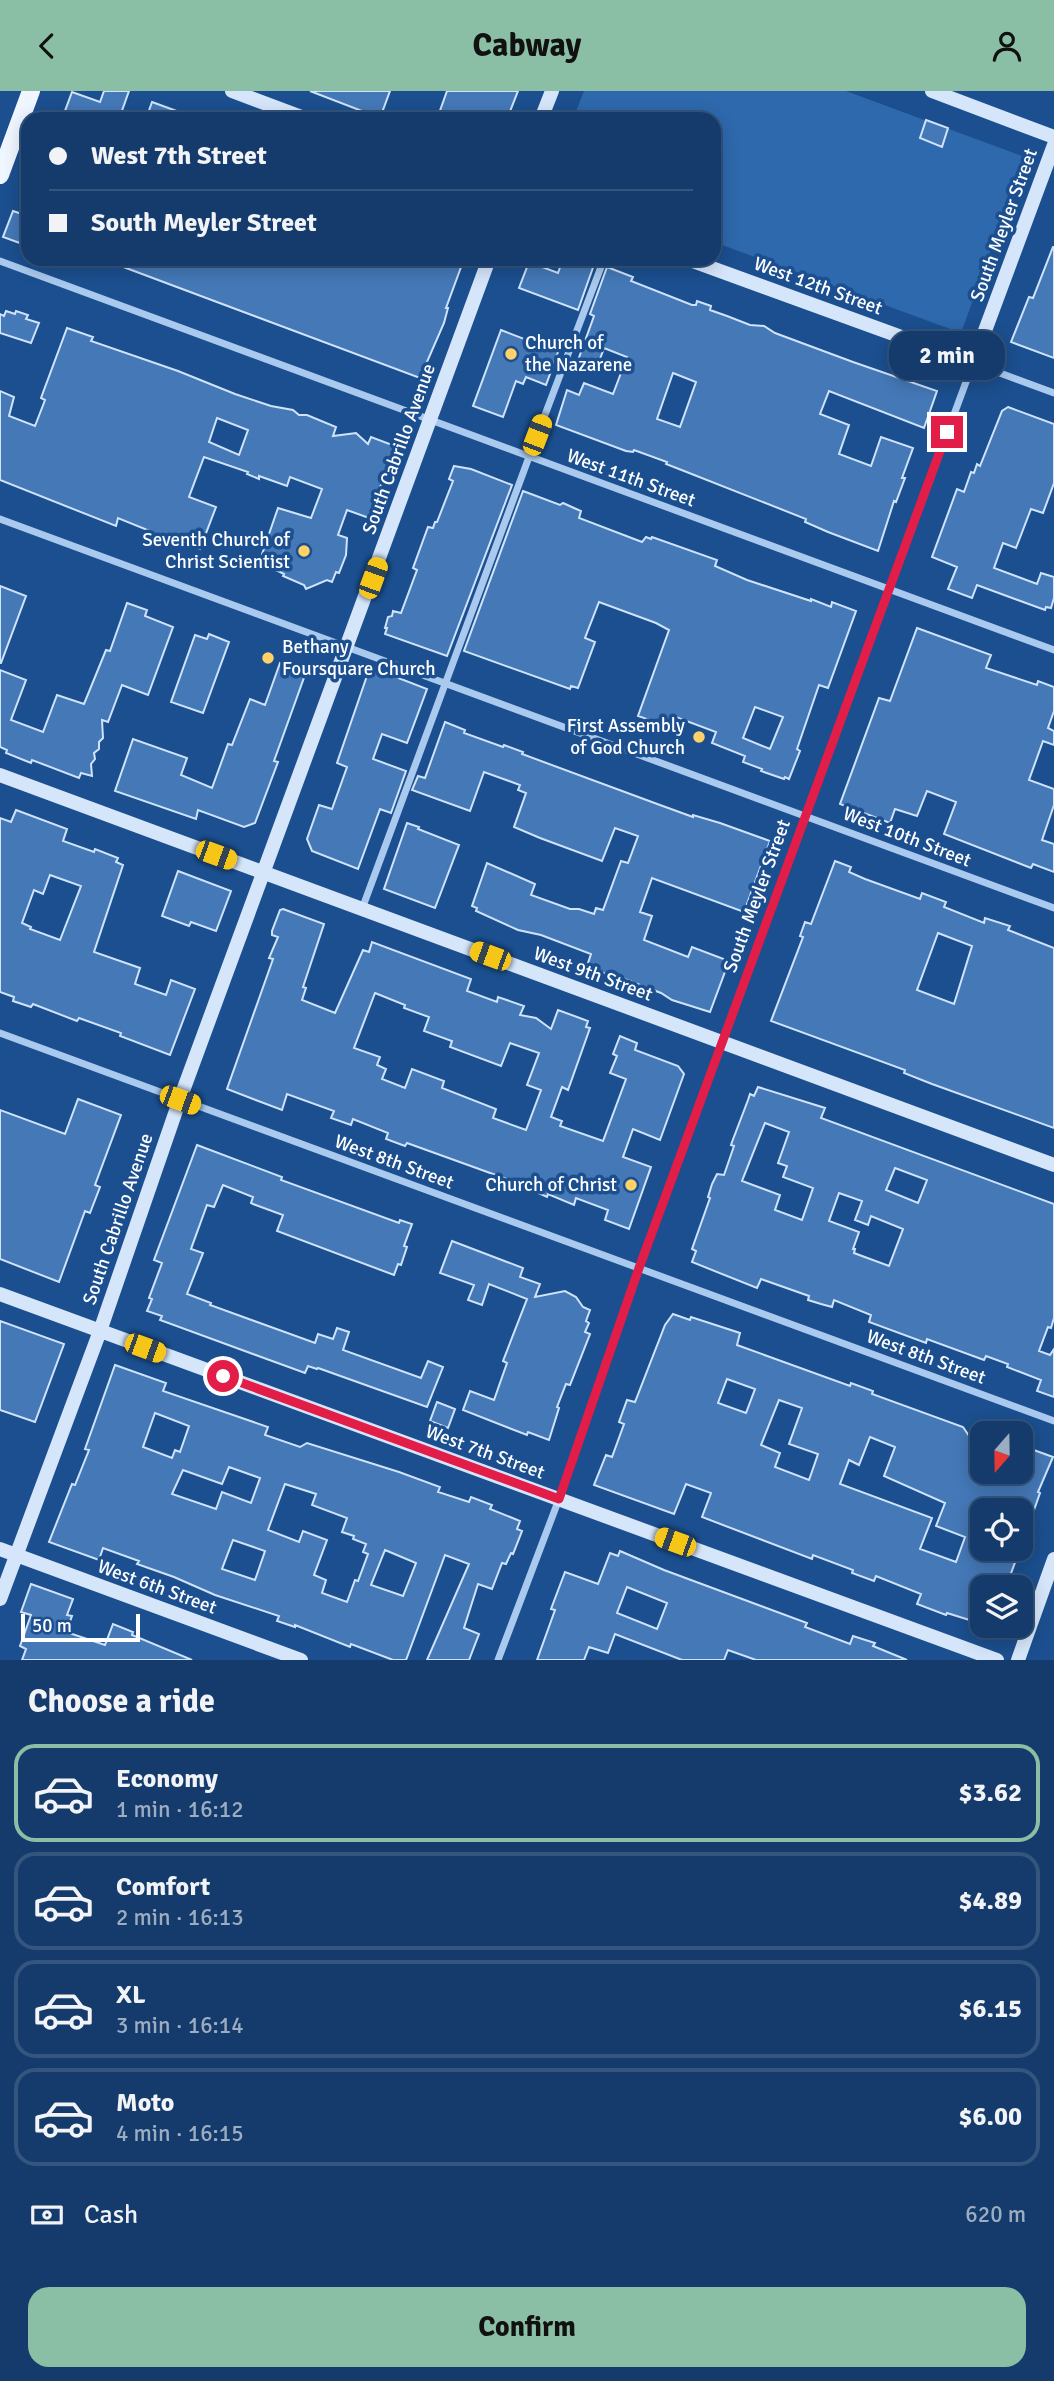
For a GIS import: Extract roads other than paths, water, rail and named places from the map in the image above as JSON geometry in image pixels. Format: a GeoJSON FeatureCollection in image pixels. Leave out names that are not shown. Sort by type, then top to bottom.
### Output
{"type":"FeatureCollection","features":[{"type":"Feature","properties":{"kind":"main road"},"geometry":{"type":"LineString","coordinates":[[23,112],[31,91]]}},
{"type":"Feature","properties":{"kind":"main road"},"geometry":{"type":"LineString","coordinates":[[0,175],[21,118]]}},
{"type":"Feature","properties":{"kind":"street"},"geometry":{"type":"LineString","coordinates":[[232,91],[288,112]]}},
{"type":"Feature","properties":{"kind":"street"},"geometry":{"type":"LineString","coordinates":[[544,112],[551,91]]}},
{"type":"Feature","properties":{"kind":"street"},"geometry":{"type":"LineString","coordinates":[[932,91],[1054,137]]}},
{"type":"Feature","properties":{"kind":"street","name":"South Meyler Street"},"geometry":{"type":"LineString","coordinates":[[498,1660],[559,1499],[639,1268],[1054,145]]}},
{"type":"Feature","properties":{"kind":"street","name":"West 11th Street"},"geometry":{"type":"LineString","coordinates":[[0,261],[1054,650]]}},
{"type":"Feature","properties":{"kind":"street","name":"South Cabrillo Avenue"},"geometry":{"type":"LineString","coordinates":[[0,1599],[486,266]]}},
{"type":"Feature","properties":{"kind":"street"},"geometry":{"type":"LineString","coordinates":[[362,909],[601,266]]}},
{"type":"Feature","properties":{"kind":"street","name":"West 12th Street"},"geometry":{"type":"LineString","coordinates":[[706,266],[1054,393]]}},
{"type":"Feature","properties":{"kind":"street","name":"West 10th Street"},"geometry":{"type":"LineString","coordinates":[[0,519],[1054,908]]}},
{"type":"Feature","properties":{"kind":"street","name":"West 9th Street"},"geometry":{"type":"LineString","coordinates":[[0,775],[1054,1165]]}},
{"type":"Feature","properties":{"kind":"street","name":"West 8th Street"},"geometry":{"type":"LineString","coordinates":[[0,1033],[1054,1421]]}},
{"type":"Feature","properties":{"kind":"street","name":"West 7th Street"},"geometry":{"type":"LineString","coordinates":[[0,1294],[997,1660]]}},
{"type":"Feature","properties":{"kind":"street","name":"West 6th Street"},"geometry":{"type":"LineString","coordinates":[[0,1549],[301,1660]]}},
{"type":"Feature","properties":{"kind":"street"},"geometry":{"type":"LineString","coordinates":[[1017,1660],[1054,1559]]}},
{"type":"Feature","properties":{"kind":"place","name":"Church of the Nazarene"},"geometry":{"type":"Point","coordinates":[511,354]}},
{"type":"Feature","properties":{"kind":"place","name":"Seventh Church of Christ Scientist"},"geometry":{"type":"Point","coordinates":[304,551]}},
{"type":"Feature","properties":{"kind":"place","name":"Bethany Foursquare Church"},"geometry":{"type":"Point","coordinates":[268,658]}},
{"type":"Feature","properties":{"kind":"place","name":"First Assembly of God Church"},"geometry":{"type":"Point","coordinates":[699,737]}},
{"type":"Feature","properties":{"kind":"place","name":"Church of Christ"},"geometry":{"type":"Point","coordinates":[631,1185]}}]}
